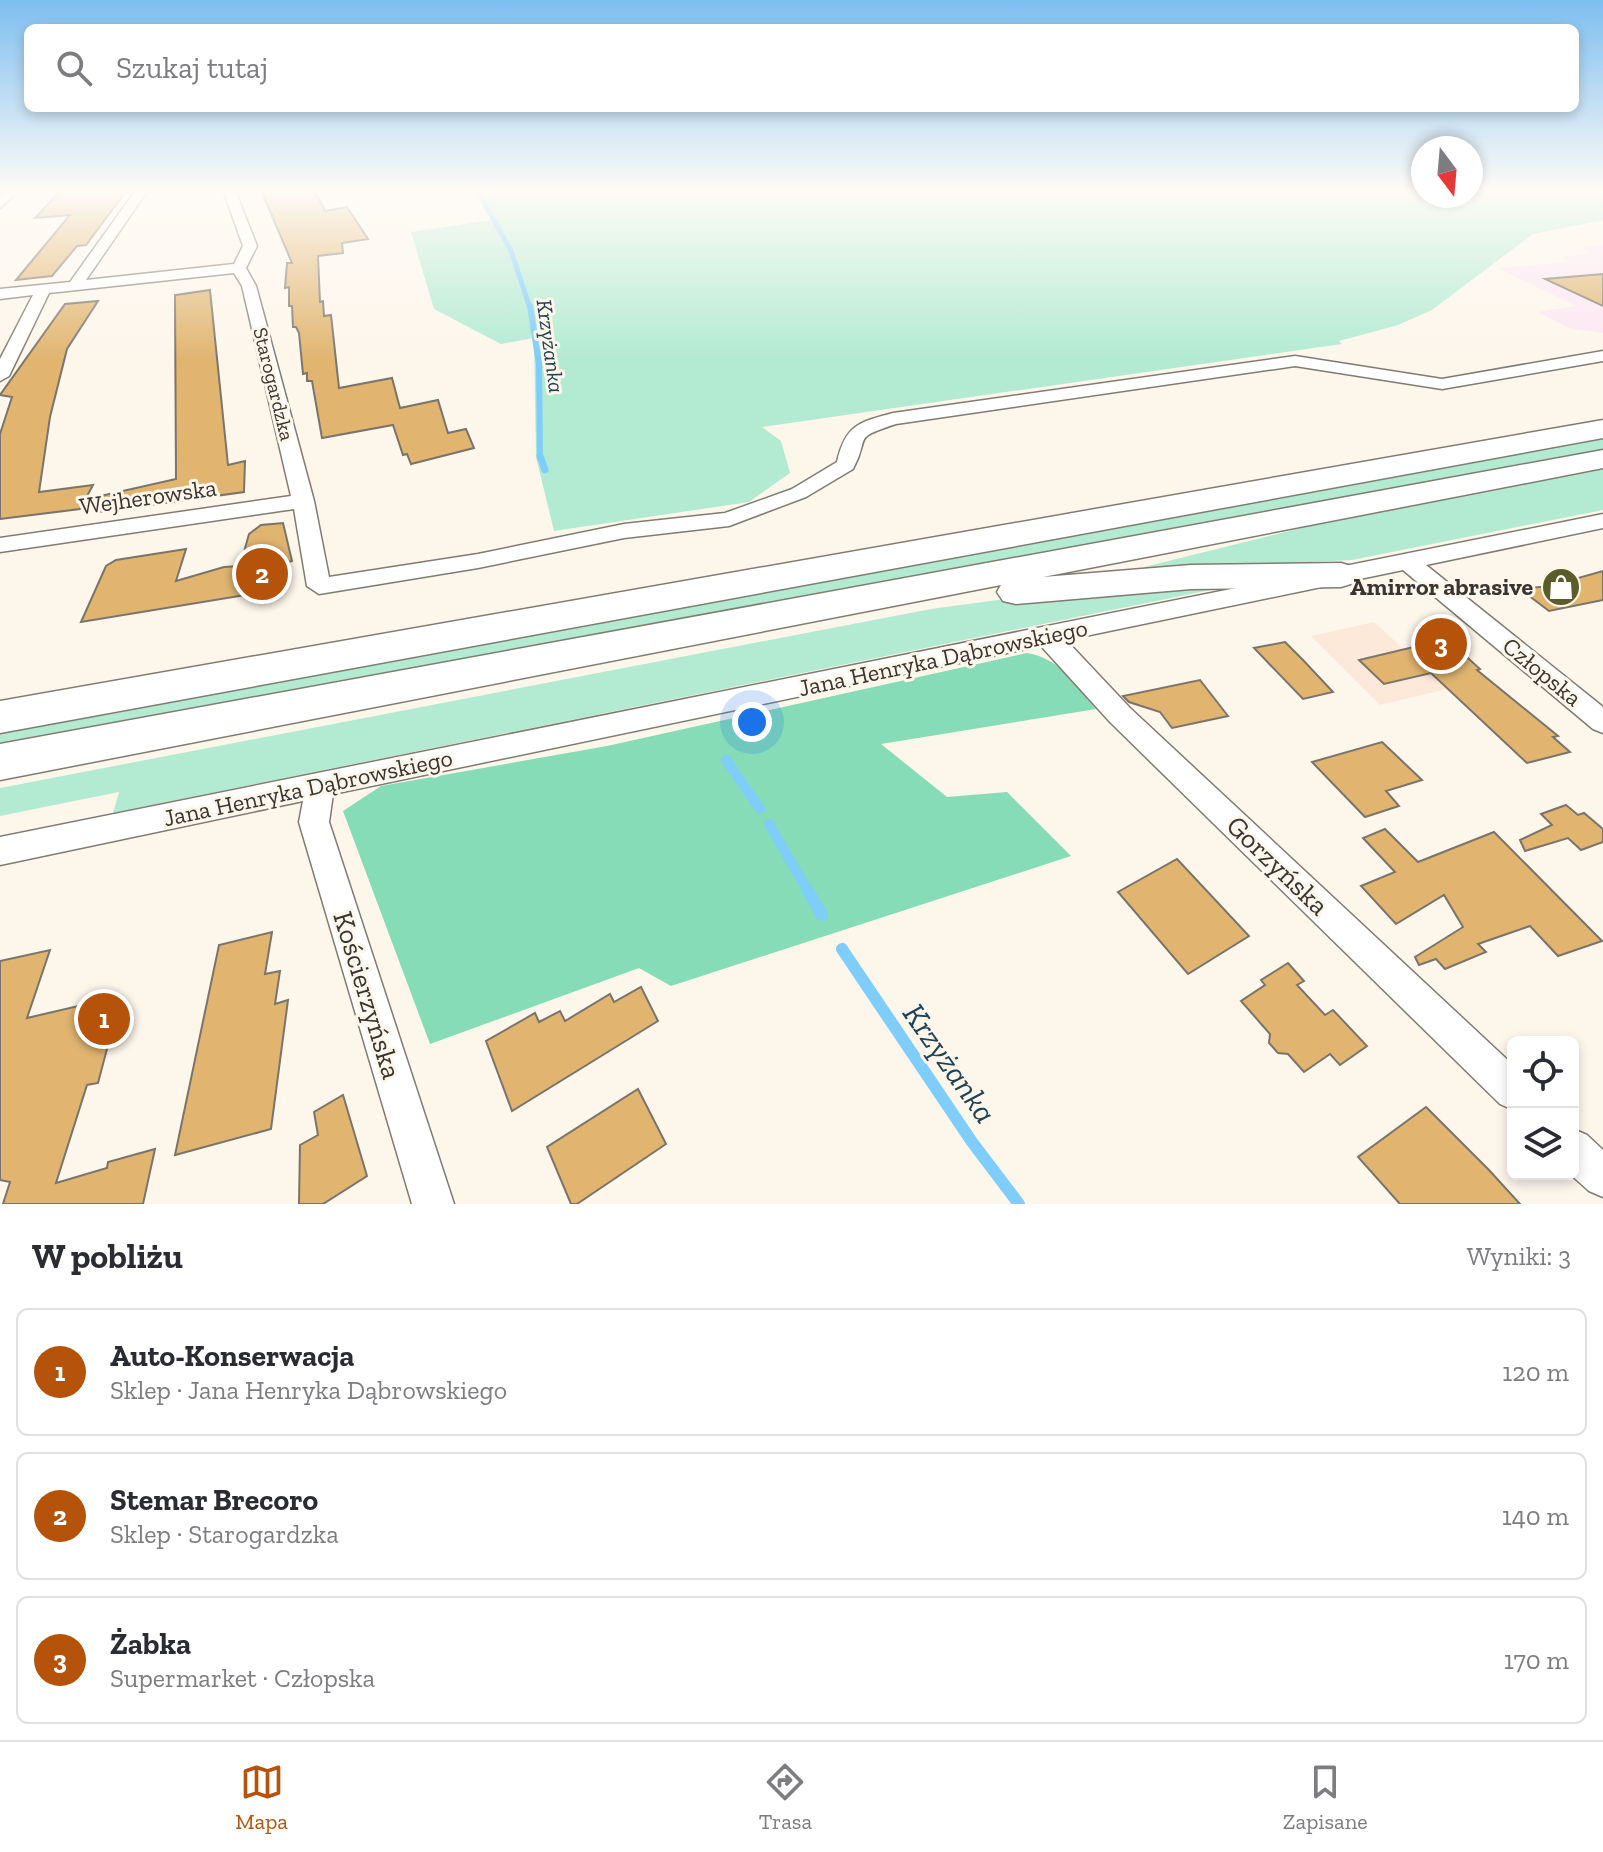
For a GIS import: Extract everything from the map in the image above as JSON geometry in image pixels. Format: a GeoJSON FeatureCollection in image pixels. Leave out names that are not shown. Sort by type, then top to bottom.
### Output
{"type":"FeatureCollection","features":[{"type":"Feature","properties":{"kind":"main road"},"geometry":{"type":"LineString","coordinates":[[0,717],[1593,429]]}},
{"type":"Feature","properties":{"kind":"main road"},"geometry":{"type":"LineString","coordinates":[[0,762],[1603,459]]}},
{"type":"Feature","properties":{"kind":"main road"},"geometry":{"type":"LineString","coordinates":[[790,613],[1191,577],[1341,575]]}},
{"type":"Feature","properties":{"kind":"street"},"geometry":{"type":"LineString","coordinates":[[76,284],[103,246]]}},
{"type":"Feature","properties":{"kind":"street"},"geometry":{"type":"LineString","coordinates":[[0,294],[239,268],[250,246]]}},
{"type":"Feature","properties":{"kind":"street","name":"Starogardzka"},"geometry":{"type":"LineString","coordinates":[[239,268],[249,286],[303,501],[319,586],[478,561],[624,531],[729,519],[825,480],[846,465],[852,438],[865,428],[893,419],[1295,361],[1442,384],[1603,356]]}},
{"type":"Feature","properties":{"kind":"street"},"geometry":{"type":"LineString","coordinates":[[0,376],[44,289]]}},
{"type":"Feature","properties":{"kind":"street","name":"Wejherowska"},"geometry":{"type":"LineString","coordinates":[[0,545],[303,501]]}},
{"type":"Feature","properties":{"kind":"street","name":"Jana Henryka Dąbrowskiego"},"geometry":{"type":"LineString","coordinates":[[0,851],[1603,521]]}},
{"type":"Feature","properties":{"kind":"street","name":"Człopska"},"geometry":{"type":"LineString","coordinates":[[1407,561],[1603,722]]}},
{"type":"Feature","properties":{"kind":"street","name":"Gorzyńska"},"geometry":{"type":"LineString","coordinates":[[1047,636],[1120,715],[1507,1085]]}},
{"type":"Feature","properties":{"kind":"street","name":"Kościerzyńska"},"geometry":{"type":"LineString","coordinates":[[320,785],[314,822],[433,1204]]}},
{"type":"Feature","properties":{"kind":"street"},"geometry":{"type":"LineString","coordinates":[[1579,1155],[1603,1177]]}},
{"type":"Feature","properties":{"kind":"shaded area"},"geometry":{"type":"Polygon","coordinates":[[[1603,246],[1603,333],[1569,328],[1538,312],[1576,306],[1498,268],[1569,262],[1562,257],[1592,253],[1583,248],[1603,246]]]}},
{"type":"Feature","properties":{"kind":"shaded area"},"geometry":{"type":"Polygon","coordinates":[[[1374,622],[1447,689],[1380,705],[1311,636],[1374,622]]]}},
{"type":"Feature","properties":{"kind":"green space"},"geometry":{"type":"Polygon","coordinates":[[[415,246],[1517,246],[1432,310],[1398,325],[1339,341],[1342,344],[762,427],[781,441],[790,473],[749,502],[554,531],[536,457],[534,338],[501,344],[434,309],[415,246]]]}},
{"type":"Feature","properties":{"kind":"green space"},"geometry":{"type":"Polygon","coordinates":[[[1603,437],[1603,450],[0,749],[0,730],[1603,437]]]}},
{"type":"Feature","properties":{"kind":"green space"},"geometry":{"type":"Polygon","coordinates":[[[1603,469],[1603,510],[1352,560],[1148,570],[1144,567],[1321,523],[1603,469]]]}},
{"type":"Feature","properties":{"kind":"green space"},"geometry":{"type":"Polygon","coordinates":[[[1240,584],[113,813],[119,792],[0,816],[0,788],[931,609],[1005,599],[1240,584]]]}},
{"type":"Feature","properties":{"kind":"green space"},"geometry":{"type":"Polygon","coordinates":[[[1027,653],[1058,667],[1096,709],[881,744],[947,797],[1007,792],[1071,856],[671,986],[639,968],[430,1044],[343,811],[381,786],[607,746],[1027,653]]]}},
{"type":"Feature","properties":{"kind":"building"},"geometry":{"type":"Polygon","coordinates":[[[44,246],[77,246],[52,276],[16,280],[44,246]]]}},
{"type":"Feature","properties":{"kind":"building"},"geometry":{"type":"Polygon","coordinates":[[[285,246],[342,246],[343,253],[318,256],[320,302],[323,301],[324,316],[331,315],[339,388],[392,378],[400,408],[438,400],[448,433],[466,429],[474,448],[411,464],[407,454],[403,455],[393,425],[322,438],[312,381],[307,381],[307,373],[303,374],[299,333],[293,327],[292,306],[289,306],[289,287],[285,288],[287,263],[292,263],[285,246]]]}},
{"type":"Feature","properties":{"kind":"building"},"geometry":{"type":"Polygon","coordinates":[[[1603,274],[1603,306],[1545,279],[1603,274]]]}},
{"type":"Feature","properties":{"kind":"building"},"geometry":{"type":"Polygon","coordinates":[[[210,290],[228,465],[245,461],[244,492],[99,512],[96,497],[176,479],[175,295],[210,290]]]}},
{"type":"Feature","properties":{"kind":"building"},"geometry":{"type":"Polygon","coordinates":[[[98,301],[67,349],[50,417],[39,492],[93,485],[80,509],[0,519],[0,434],[12,397],[0,395],[65,304],[98,301]]]}},
{"type":"Feature","properties":{"kind":"building"},"geometry":{"type":"Polygon","coordinates":[[[283,523],[292,561],[281,564],[276,573],[261,579],[257,593],[81,622],[106,566],[116,560],[186,549],[176,581],[224,567],[240,566],[249,534],[261,525],[283,523]]]}},
{"type":"Feature","properties":{"kind":"building"},"geometry":{"type":"Polygon","coordinates":[[[1603,571],[1603,600],[1549,611],[1520,589],[1550,586],[1603,571]]]}},
{"type":"Feature","properties":{"kind":"building"},"geometry":{"type":"Polygon","coordinates":[[[1447,639],[1480,669],[1477,670],[1558,736],[1553,737],[1570,752],[1527,763],[1431,673],[1384,684],[1359,660],[1447,639]]]}},
{"type":"Feature","properties":{"kind":"building"},"geometry":{"type":"Polygon","coordinates":[[[1285,642],[1333,692],[1303,699],[1254,648],[1285,642]]]}},
{"type":"Feature","properties":{"kind":"building"},"geometry":{"type":"Polygon","coordinates":[[[1200,680],[1228,716],[1172,728],[1160,712],[1129,702],[1123,696],[1200,680]]]}},
{"type":"Feature","properties":{"kind":"building"},"geometry":{"type":"Polygon","coordinates":[[[1382,742],[1422,780],[1386,791],[1399,806],[1365,817],[1312,762],[1382,742]]]}},
{"type":"Feature","properties":{"kind":"building"},"geometry":{"type":"Polygon","coordinates":[[[1566,805],[1578,815],[1584,813],[1603,829],[1603,842],[1581,850],[1568,838],[1525,851],[1520,840],[1552,825],[1541,814],[1566,805]]]}},
{"type":"Feature","properties":{"kind":"building"},"geometry":{"type":"Polygon","coordinates":[[[1385,829],[1418,862],[1494,832],[1602,941],[1558,956],[1530,926],[1478,944],[1486,952],[1445,969],[1436,959],[1419,965],[1415,957],[1463,927],[1444,895],[1396,924],[1361,886],[1395,872],[1363,838],[1385,829]]]}},
{"type":"Feature","properties":{"kind":"building"},"geometry":{"type":"Polygon","coordinates":[[[1177,859],[1249,936],[1188,974],[1118,892],[1177,859]]]}},
{"type":"Feature","properties":{"kind":"building"},"geometry":{"type":"Polygon","coordinates":[[[272,932],[265,974],[280,971],[275,1004],[288,1000],[271,1129],[175,1155],[219,945],[272,932]]]}},
{"type":"Feature","properties":{"kind":"building"},"geometry":{"type":"Polygon","coordinates":[[[50,950],[27,1018],[121,996],[98,1083],[87,1085],[56,1183],[107,1168],[108,1162],[155,1149],[143,1204],[3,1204],[10,1182],[0,1180],[0,961],[50,950]]]}},
{"type":"Feature","properties":{"kind":"building"},"geometry":{"type":"Polygon","coordinates":[[[1288,963],[1304,981],[1297,985],[1325,1015],[1333,1010],[1367,1046],[1340,1065],[1330,1054],[1304,1072],[1288,1054],[1278,1053],[1269,1043],[1270,1034],[1241,1001],[1265,985],[1261,980],[1288,963]]]}},
{"type":"Feature","properties":{"kind":"building"},"geometry":{"type":"Polygon","coordinates":[[[641,987],[658,1021],[512,1111],[486,1041],[535,1013],[539,1022],[560,1011],[565,1021],[610,994],[614,1002],[641,987]]]}},
{"type":"Feature","properties":{"kind":"building"},"geometry":{"type":"Polygon","coordinates":[[[638,1089],[666,1144],[577,1204],[571,1204],[547,1147],[638,1089]]]}},
{"type":"Feature","properties":{"kind":"building"},"geometry":{"type":"Polygon","coordinates":[[[343,1095],[367,1176],[323,1204],[299,1204],[300,1145],[318,1135],[314,1112],[343,1095]]]}},
{"type":"Feature","properties":{"kind":"building"},"geometry":{"type":"Polygon","coordinates":[[[1426,1107],[1520,1204],[1400,1204],[1358,1157],[1426,1107]]]}},
{"type":"Feature","properties":{"kind":"waterway","name":"Krzyżanka"},"geometry":{"type":"LineString","coordinates":[[508,246],[530,308]]}},
{"type":"Feature","properties":{"kind":"waterway","name":"Krzyżanka"},"geometry":{"type":"LineString","coordinates":[[530,306],[539,364],[540,458]]}},
{"type":"Feature","properties":{"kind":"waterway","name":"Krzyżanka"},"geometry":{"type":"LineString","coordinates":[[540,456],[545,470]]}},
{"type":"Feature","properties":{"kind":"waterway","name":"Krzyżanka"},"geometry":{"type":"LineString","coordinates":[[726,760],[760,809]]}},
{"type":"Feature","properties":{"kind":"waterway","name":"Krzyżanka"},"geometry":{"type":"LineString","coordinates":[[769,824],[809,893]]}},
{"type":"Feature","properties":{"kind":"waterway","name":"Krzyżanka"},"geometry":{"type":"LineString","coordinates":[[808,891],[822,915]]}},
{"type":"Feature","properties":{"kind":"waterway","name":"Krzyżanka"},"geometry":{"type":"LineString","coordinates":[[842,949],[972,1142],[1019,1204]]}},
{"type":"Feature","properties":{"kind":"place","name":"Stemar Brecoro"},"geometry":{"type":"Point","coordinates":[262,574]}},
{"type":"Feature","properties":{"kind":"place","name":"Amirror abrasive"},"geometry":{"type":"Point","coordinates":[1561,587]}},
{"type":"Feature","properties":{"kind":"place","name":"Żabka"},"geometry":{"type":"Point","coordinates":[1441,644]}},
{"type":"Feature","properties":{"kind":"place","name":"Auto-Konserwacja"},"geometry":{"type":"Point","coordinates":[104,1019]}}]}
